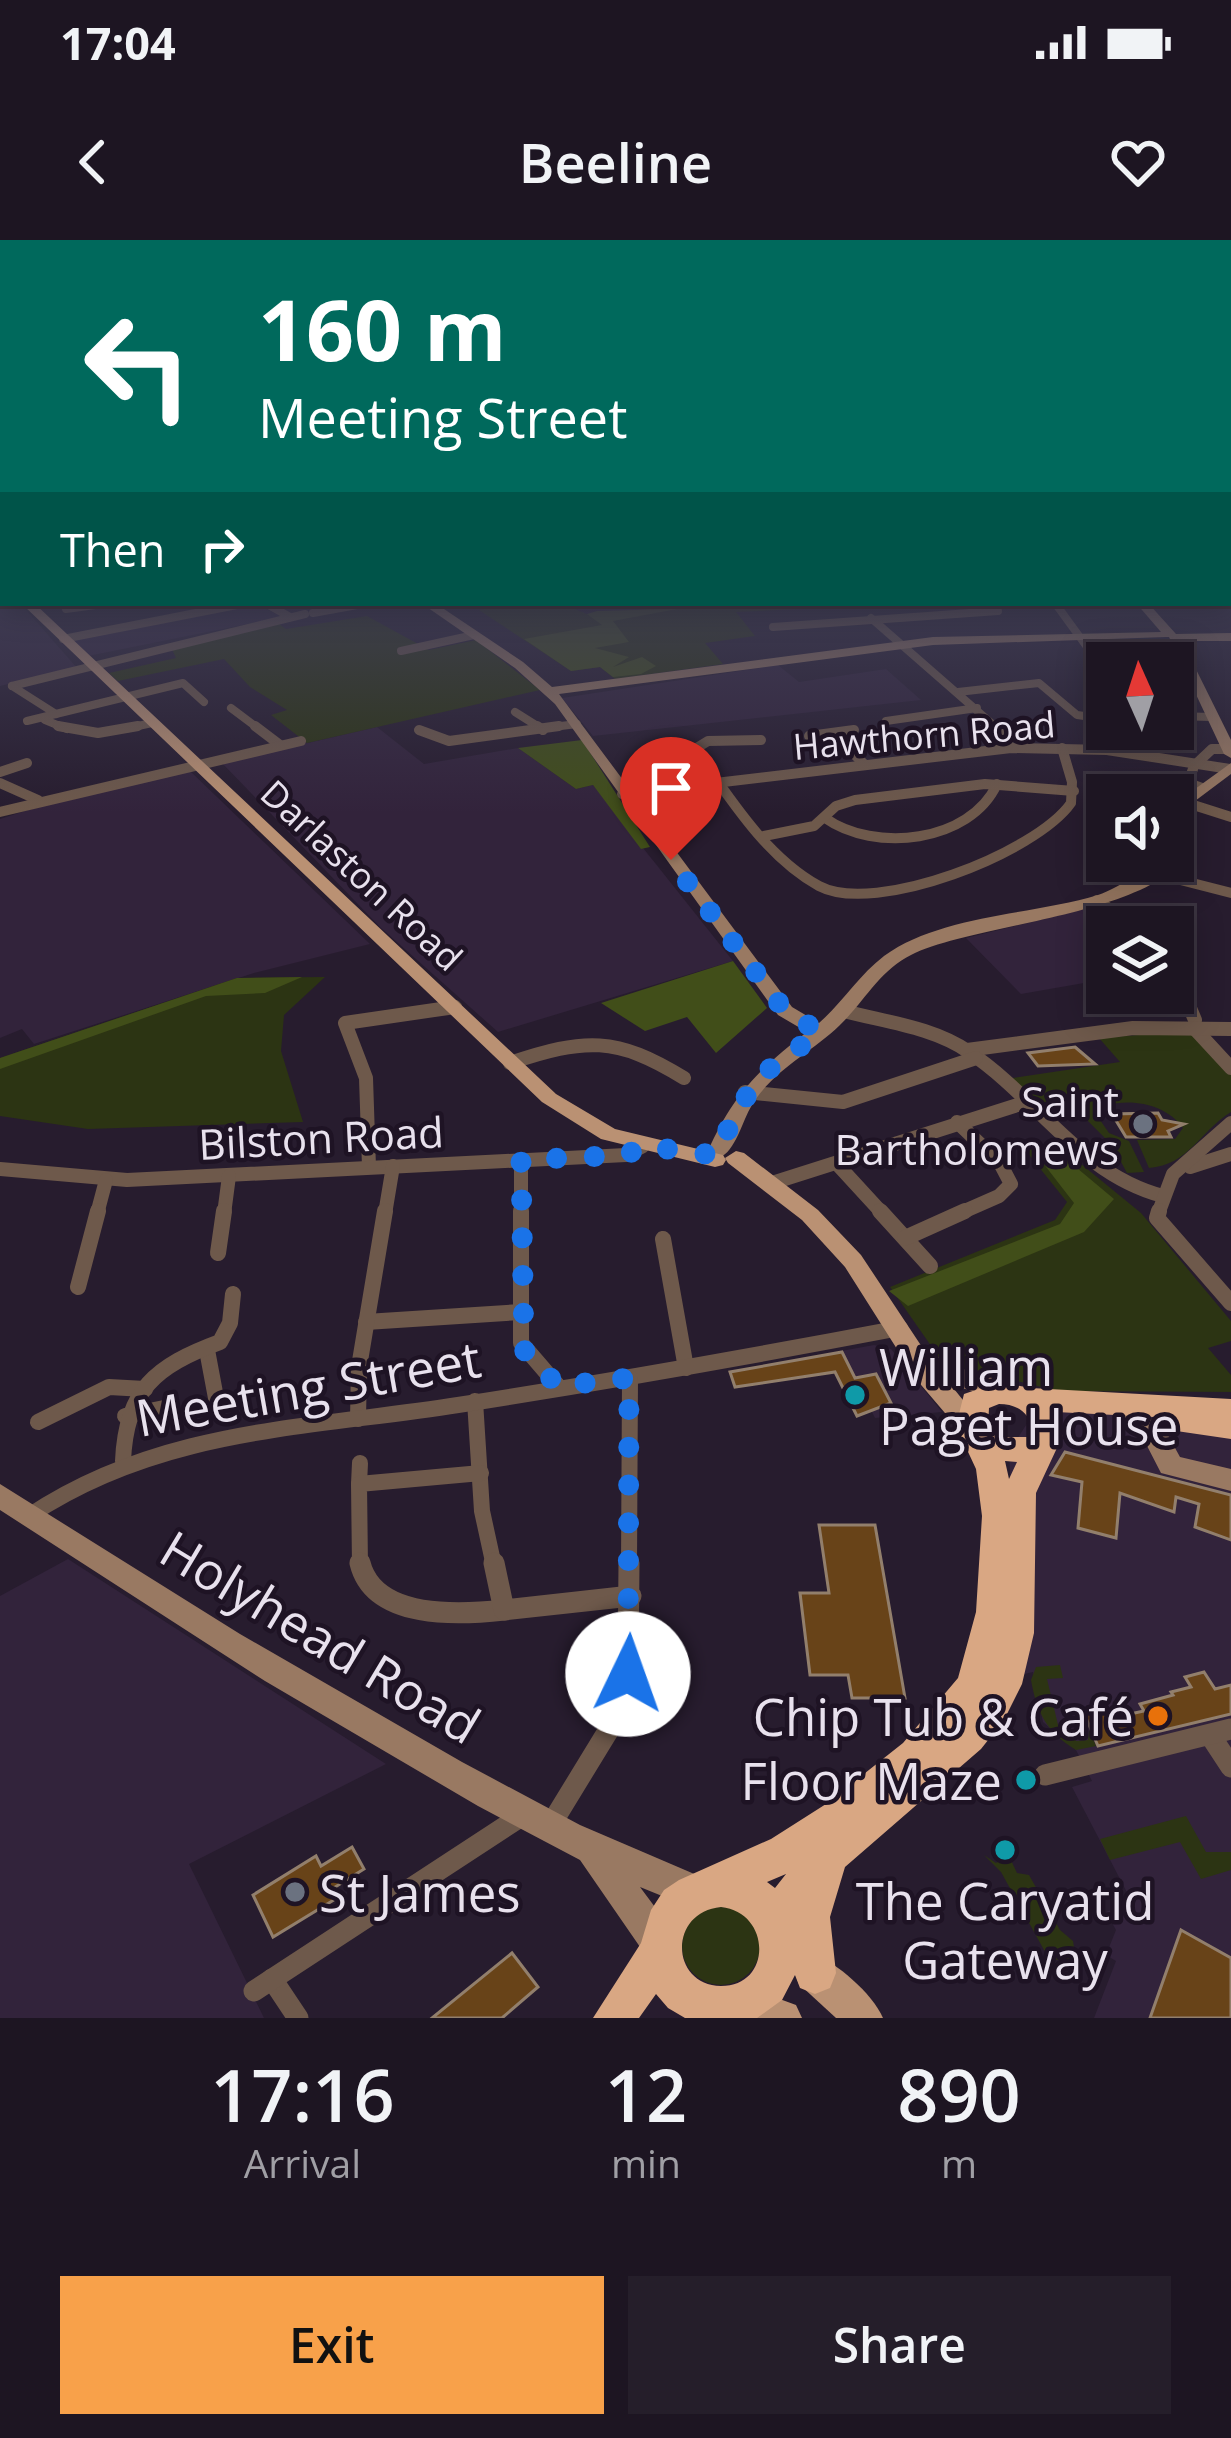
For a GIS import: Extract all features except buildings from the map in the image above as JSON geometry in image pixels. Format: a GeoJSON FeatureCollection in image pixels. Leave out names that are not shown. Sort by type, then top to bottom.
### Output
{"type":"FeatureCollection","features":[{"type":"Feature","properties":{"kind":"highway"},"geometry":{"type":"LineString","coordinates":[[662,1948],[679,1987],[705,2005],[740,2012],[774,1977],[784,1905],[805,1876],[959,1746],[980,1702],[1013,1660],[1019,1616],[1019,1500],[1044,1441],[1044,1417],[1017,1395]]}},
{"type":"Feature","properties":{"kind":"highway"},"geometry":{"type":"LineString","coordinates":[[614,2018],[662,1948],[670,1913],[708,1888],[794,1849],[980,1702],[996,1590],[995,1475],[975,1432],[975,1402],[1017,1395],[1231,1410]]}},
{"type":"Feature","properties":{"kind":"highway"},"geometry":{"type":"LineString","coordinates":[[975,1432],[1009,1451],[1044,1441],[1086,1420],[1231,1427]]}},
{"type":"Feature","properties":{"kind":"highway"},"geometry":{"type":"LineString","coordinates":[[815,1972],[810,1917],[813,1893],[830,1857]]}},
{"type":"Feature","properties":{"kind":"highway"},"geometry":{"type":"LineString","coordinates":[[708,1888],[757,1900],[778,1936]]}},
{"type":"Feature","properties":{"kind":"main road","name":"Darlaston Road"},"geometry":{"type":"LineString","coordinates":[[71,647],[510,1064],[578,1118],[643,1146],[732,1158]]}},
{"type":"Feature","properties":{"kind":"main road"},"geometry":{"type":"LineString","coordinates":[[732,1158],[810,1215],[853,1261],[975,1432]]}},
{"type":"Feature","properties":{"kind":"main road"},"geometry":{"type":"LineString","coordinates":[[905,1338],[938,1371],[1017,1395]]}},
{"type":"Feature","properties":{"kind":"main road"},"geometry":{"type":"LineString","coordinates":[[778,1936],[864,2018]]}},
{"type":"Feature","properties":{"kind":"street"},"geometry":{"type":"LineString","coordinates":[[56,713],[12,686],[165,647]]}},
{"type":"Feature","properties":{"kind":"street"},"geometry":{"type":"LineString","coordinates":[[400,651],[419,647]]}},
{"type":"Feature","properties":{"kind":"street"},"geometry":{"type":"LineString","coordinates":[[490,647],[550,691],[785,1011],[820,1032]]}},
{"type":"Feature","properties":{"kind":"street"},"geometry":{"type":"LineString","coordinates":[[550,691],[880,647]]}},
{"type":"Feature","properties":{"kind":"street"},"geometry":{"type":"LineString","coordinates":[[905,647],[977,707],[1011,748]]}},
{"type":"Feature","properties":{"kind":"street"},"geometry":{"type":"LineString","coordinates":[[1175,647],[1230,751]]}},
{"type":"Feature","properties":{"kind":"street"},"geometry":{"type":"LineString","coordinates":[[1022,669],[1077,715],[1086,716]]}},
{"type":"Feature","properties":{"kind":"street"},"geometry":{"type":"LineString","coordinates":[[28,721],[188,682],[204,698]]}},
{"type":"Feature","properties":{"kind":"street"},"geometry":{"type":"LineString","coordinates":[[958,692],[1039,683]]}},
{"type":"Feature","properties":{"kind":"street"},"geometry":{"type":"LineString","coordinates":[[886,721],[977,707]]}},
{"type":"Feature","properties":{"kind":"street"},"geometry":{"type":"LineString","coordinates":[[231,708],[280,746]]}},
{"type":"Feature","properties":{"kind":"street"},"geometry":{"type":"LineString","coordinates":[[501,712],[520,710],[543,730]]}},
{"type":"Feature","properties":{"kind":"street"},"geometry":{"type":"LineString","coordinates":[[1194,717],[1212,717]]}},
{"type":"Feature","properties":{"kind":"street"},"geometry":{"type":"LineString","coordinates":[[45,720],[67,731],[102,736],[152,723]]}},
{"type":"Feature","properties":{"kind":"street"},"geometry":{"type":"LineString","coordinates":[[418,730],[449,741],[578,724]]}},
{"type":"Feature","properties":{"kind":"street"},"geometry":{"type":"LineString","coordinates":[[809,736],[854,730]]}},
{"type":"Feature","properties":{"kind":"street"},"geometry":{"type":"LineString","coordinates":[[833,733],[864,764]]}},
{"type":"Feature","properties":{"kind":"street"},"geometry":{"type":"LineString","coordinates":[[0,812],[301,740]]}},
{"type":"Feature","properties":{"kind":"street"},"geometry":{"type":"LineString","coordinates":[[761,740],[698,743],[695,749],[764,836],[824,890],[856,893],[1031,845],[1064,816],[1074,791],[1062,748]]}},
{"type":"Feature","properties":{"kind":"street","name":"Hawthorn Road"},"geometry":{"type":"LineString","coordinates":[[622,794],[1011,748],[1062,748],[1231,768]]}},
{"type":"Feature","properties":{"kind":"street"},"geometry":{"type":"LineString","coordinates":[[1202,788],[1187,782],[1198,763],[1212,749],[1230,751]]}},
{"type":"Feature","properties":{"kind":"street"},"geometry":{"type":"LineString","coordinates":[[0,772],[27,763]]}},
{"type":"Feature","properties":{"kind":"street"},"geometry":{"type":"LineString","coordinates":[[1194,794],[1231,768]]}},
{"type":"Feature","properties":{"kind":"street"},"geometry":{"type":"LineString","coordinates":[[0,783],[38,800]]}},
{"type":"Feature","properties":{"kind":"street"},"geometry":{"type":"LineString","coordinates":[[764,836],[804,830],[888,839],[936,830],[978,812],[994,797],[998,784]]}},
{"type":"Feature","properties":{"kind":"street"},"geometry":{"type":"LineString","coordinates":[[804,830],[848,802],[998,784],[1074,791]]}},
{"type":"Feature","properties":{"kind":"street"},"geometry":{"type":"LineString","coordinates":[[1194,805],[1231,817]]}},
{"type":"Feature","properties":{"kind":"street"},"geometry":{"type":"LineString","coordinates":[[825,818],[842,832]]}},
{"type":"Feature","properties":{"kind":"street"},"geometry":{"type":"LineString","coordinates":[[1194,877],[1231,893]]}},
{"type":"Feature","properties":{"kind":"street"},"geometry":{"type":"LineString","coordinates":[[1027,1102],[838,1165],[732,1158],[751,1086],[844,1012],[906,950],[1097,900],[1134,882]]}},
{"type":"Feature","properties":{"kind":"street"},"geometry":{"type":"LineString","coordinates":[[1097,900],[1106,906]]}},
{"type":"Feature","properties":{"kind":"street"},"geometry":{"type":"LineString","coordinates":[[369,1166],[364,1124],[368,1089],[345,1039],[345,1023],[455,1007]]}},
{"type":"Feature","properties":{"kind":"street"},"geometry":{"type":"LineString","coordinates":[[844,1012],[972,1054],[1107,1170],[1142,1193],[1163,1196]]}},
{"type":"Feature","properties":{"kind":"street"},"geometry":{"type":"LineString","coordinates":[[1190,1014],[1231,1067]]}},
{"type":"Feature","properties":{"kind":"street"},"geometry":{"type":"LineString","coordinates":[[751,1086],[843,1102],[972,1054],[1133,1028],[1194,1024],[1231,1029]]}},
{"type":"Feature","properties":{"kind":"street"},"geometry":{"type":"LineString","coordinates":[[510,1064],[571,1043],[623,1043],[684,1078]]}},
{"type":"Feature","properties":{"kind":"street"},"geometry":{"type":"LineString","coordinates":[[905,1238],[999,1196],[1011,1184],[1000,1163],[958,1122]]}},
{"type":"Feature","properties":{"kind":"street"},"geometry":{"type":"LineString","coordinates":[[1231,1123],[1198,1157],[1174,1173],[1157,1218],[1231,1303]]}},
{"type":"Feature","properties":{"kind":"street"},"geometry":{"type":"LineString","coordinates":[[1215,1136],[1231,1152]]}},
{"type":"Feature","properties":{"kind":"street","name":"Bilston Road"},"geometry":{"type":"LineString","coordinates":[[3,1173],[106,1180],[229,1176],[626,1155],[643,1146]]}},
{"type":"Feature","properties":{"kind":"street"},"geometry":{"type":"LineString","coordinates":[[1174,1173],[1231,1152]]}},
{"type":"Feature","properties":{"kind":"street"},"geometry":{"type":"LineString","coordinates":[[521,1160],[524,1350],[558,1386]]}},
{"type":"Feature","properties":{"kind":"street"},"geometry":{"type":"LineString","coordinates":[[838,1165],[930,1266]]}},
{"type":"Feature","properties":{"kind":"street"},"geometry":{"type":"LineString","coordinates":[[358,1419],[366,1322],[393,1166]]}},
{"type":"Feature","properties":{"kind":"street"},"geometry":{"type":"LineString","coordinates":[[218,1252],[229,1176]]}},
{"type":"Feature","properties":{"kind":"street"},"geometry":{"type":"LineString","coordinates":[[78,1287],[106,1180]]}},
{"type":"Feature","properties":{"kind":"street"},"geometry":{"type":"LineString","coordinates":[[663,1239],[686,1368]]}},
{"type":"Feature","properties":{"kind":"street"},"geometry":{"type":"LineString","coordinates":[[123,1461],[125,1416],[176,1358],[207,1350],[226,1334],[233,1294]]}},
{"type":"Feature","properties":{"kind":"street"},"geometry":{"type":"LineString","coordinates":[[366,1322],[521,1312]]}},
{"type":"Feature","properties":{"kind":"street","name":"Meeting Street"},"geometry":{"type":"LineString","coordinates":[[29,1516],[83,1477],[188,1444],[905,1338]]}},
{"type":"Feature","properties":{"kind":"street"},"geometry":{"type":"LineString","coordinates":[[207,1350],[216,1398]]}},
{"type":"Feature","properties":{"kind":"street"},"geometry":{"type":"LineString","coordinates":[[298,2018],[263,1985],[537,1821],[616,1718],[628,1674],[631,1597],[629,1378]]}},
{"type":"Feature","properties":{"kind":"street"},"geometry":{"type":"LineString","coordinates":[[38,1422],[109,1387],[145,1390]]}},
{"type":"Feature","properties":{"kind":"street"},"geometry":{"type":"LineString","coordinates":[[475,1401],[482,1510],[504,1610]]}},
{"type":"Feature","properties":{"kind":"street"},"geometry":{"type":"LineString","coordinates":[[125,1416],[164,1408]]}},
{"type":"Feature","properties":{"kind":"street"},"geometry":{"type":"LineString","coordinates":[[1135,1420],[1154,1433],[1171,1465],[1231,1480]]}},
{"type":"Feature","properties":{"kind":"street"},"geometry":{"type":"LineString","coordinates":[[481,1473],[359,1473],[360,1569],[376,1589],[424,1610],[463,1615],[631,1597]]}},
{"type":"Feature","properties":{"kind":"street","name":"Holyhead Road"},"geometry":{"type":"LineString","coordinates":[[0,1495],[251,1658],[595,1854],[708,1888]]}},
{"type":"Feature","properties":{"kind":"street"},"geometry":{"type":"LineString","coordinates":[[1046,1775],[1221,1732],[1231,1767]]}},
{"type":"Feature","properties":{"kind":"street","name":"Holyhead Road"},"geometry":{"type":"LineString","coordinates":[[595,1854],[662,1948]]}},
{"type":"Feature","properties":{"kind":"shaded area"},"geometry":{"type":"Polygon","coordinates":[[[0,647],[59,647],[77,668],[0,686],[0,647]]]}},
{"type":"Feature","properties":{"kind":"shaded area"},"geometry":{"type":"Polygon","coordinates":[[[79,647],[133,647],[88,656],[79,647]]]}},
{"type":"Feature","properties":{"kind":"shaded area"},"geometry":{"type":"Polygon","coordinates":[[[778,665],[799,682],[886,669],[921,700],[593,736],[562,698],[778,665]]]}},
{"type":"Feature","properties":{"kind":"shaded area"},"geometry":{"type":"Polygon","coordinates":[[[377,727],[424,764],[518,748],[576,789],[593,785],[733,961],[498,1032],[380,927],[222,763],[377,727]]]}},
{"type":"Feature","properties":{"kind":"shaded area"},"geometry":{"type":"Polygon","coordinates":[[[190,771],[370,944],[254,973],[34,1044],[22,1029],[0,1038],[0,819],[68,797],[190,771]]]}},
{"type":"Feature","properties":{"kind":"shaded area"},"geometry":{"type":"Polygon","coordinates":[[[1086,909],[1086,983],[1021,994],[966,938],[1086,909]]]}},
{"type":"Feature","properties":{"kind":"shaded area"},"geometry":{"type":"Polygon","coordinates":[[[874,1345],[891,1349],[942,1412],[875,1418],[841,1351],[874,1345]]]}},
{"type":"Feature","properties":{"kind":"shaded area"},"geometry":{"type":"Polygon","coordinates":[[[1038,1407],[1231,1416],[1231,2018],[1094,2018],[1116,1961],[1106,1955],[1116,1930],[1106,1912],[1132,1902],[1072,1787],[1092,1781],[1076,1750],[1043,1722],[1033,1672],[1020,1675],[1009,1451],[1038,1407]]]}},
{"type":"Feature","properties":{"kind":"shaded area"},"geometry":{"type":"Polygon","coordinates":[[[68,1559],[386,1764],[189,1864],[264,2018],[0,2018],[0,1596],[68,1559]]]}},
{"type":"Feature","properties":{"kind":"green space"},"geometry":{"type":"Polygon","coordinates":[[[171,647],[485,647],[540,690],[307,743],[271,715],[287,710],[250,687],[224,659],[118,681],[109,673],[176,658],[171,647]]]}},
{"type":"Feature","properties":{"kind":"green space"},"geometry":{"type":"Polygon","coordinates":[[[535,647],[708,647],[723,664],[615,679],[600,667],[571,671],[535,647]]]}},
{"type":"Feature","properties":{"kind":"green space"},"geometry":{"type":"Polygon","coordinates":[[[536,647],[601,647],[595,648],[629,657],[613,667],[642,657],[656,666],[641,674],[613,677],[600,667],[571,671],[536,647]]]}},
{"type":"Feature","properties":{"kind":"green space"},"geometry":{"type":"Polygon","coordinates":[[[582,740],[650,847],[641,849],[593,785],[576,789],[518,748],[582,740]]]}},
{"type":"Feature","properties":{"kind":"green space"},"geometry":{"type":"Polygon","coordinates":[[[733,961],[767,1008],[716,1053],[687,1017],[645,1031],[601,1003],[733,961]]]}},
{"type":"Feature","properties":{"kind":"green space"},"geometry":{"type":"Polygon","coordinates":[[[302,977],[265,993],[206,996],[0,1069],[0,1058],[237,978],[302,977]]]}},
{"type":"Feature","properties":{"kind":"green space"},"geometry":{"type":"Polygon","coordinates":[[[325,977],[284,1015],[281,1051],[303,1122],[88,1129],[0,1116],[0,1058],[237,978],[325,977]]]}},
{"type":"Feature","properties":{"kind":"green space"},"geometry":{"type":"Polygon","coordinates":[[[1191,1031],[1231,1074],[1231,1112],[1174,1161],[1149,1168],[1137,1140],[1175,1139],[1183,1128],[1167,1113],[1146,1105],[1103,1107],[1098,1117],[1109,1133],[1129,1141],[1144,1172],[1127,1173],[1112,1145],[1070,1103],[1038,1106],[1006,1079],[1120,1062],[1099,1038],[1191,1031]]]}},
{"type":"Feature","properties":{"kind":"green space"},"geometry":{"type":"Polygon","coordinates":[[[1053,1141],[1141,1213],[1231,1321],[1231,1341],[1208,1348],[1231,1375],[1231,1392],[1058,1391],[943,1363],[890,1287],[1055,1220],[1067,1202],[1026,1151],[1053,1141]]]}},
{"type":"Feature","properties":{"kind":"green space"},"geometry":{"type":"Polygon","coordinates":[[[1059,1153],[1114,1199],[1084,1232],[908,1306],[889,1291],[1060,1224],[1074,1203],[1036,1154],[1059,1153]]]}},
{"type":"Feature","properties":{"kind":"green space"},"geometry":{"type":"Polygon","coordinates":[[[1060,1665],[1063,1678],[1047,1679],[1059,1729],[1072,1730],[1076,1741],[1088,1740],[1089,1730],[1096,1746],[1076,1750],[1051,1729],[1036,1703],[1031,1680],[1036,1667],[1060,1665]]]}},
{"type":"Feature","properties":{"kind":"green space"},"geometry":{"type":"Polygon","coordinates":[[[1186,1816],[1206,1852],[1231,1852],[1231,1870],[1201,1879],[1180,1842],[1110,1860],[1100,1839],[1186,1816]]]}},
{"type":"Feature","properties":{"kind":"green space"},"geometry":{"type":"Polygon","coordinates":[[[984,1855],[996,1863],[1009,1856],[1017,1873],[1029,1875],[1060,1930],[1073,1941],[1077,1965],[1054,1959],[1044,1950],[1001,1872],[984,1855]]]}},
{"type":"Feature","properties":{"kind":"green space"},"geometry":{"type":"Polygon","coordinates":[[[721,1907],[748,1919],[760,1946],[748,1973],[721,1985],[694,1973],[682,1946],[694,1919],[721,1907]]]}},
{"type":"Feature","properties":{"kind":"place","name":"Saint Bartholomews"},"geometry":{"type":"Point","coordinates":[1143,1124]}},
{"type":"Feature","properties":{"kind":"place","name":"William Paget House"},"geometry":{"type":"Point","coordinates":[855,1395]}},
{"type":"Feature","properties":{"kind":"place","name":"Chip Tub & Café"},"geometry":{"type":"Point","coordinates":[1158,1716]}},
{"type":"Feature","properties":{"kind":"place","name":"Floor Maze"},"geometry":{"type":"Point","coordinates":[1026,1780]}},
{"type":"Feature","properties":{"kind":"place","name":"The Caryatid Gateway"},"geometry":{"type":"Point","coordinates":[1005,1850]}},
{"type":"Feature","properties":{"kind":"place","name":"St James"},"geometry":{"type":"Point","coordinates":[295,1892]}},
{"type":"Feature","properties":{"kind":"route"},"geometry":{"type":"LineString","coordinates":[[628,1674],[629,1378],[558,1386],[524,1350],[520,1335],[521,1160],[626,1155],[643,1146],[714,1155],[756,1079],[820,1032],[785,1011],[671,860]]}}]}
